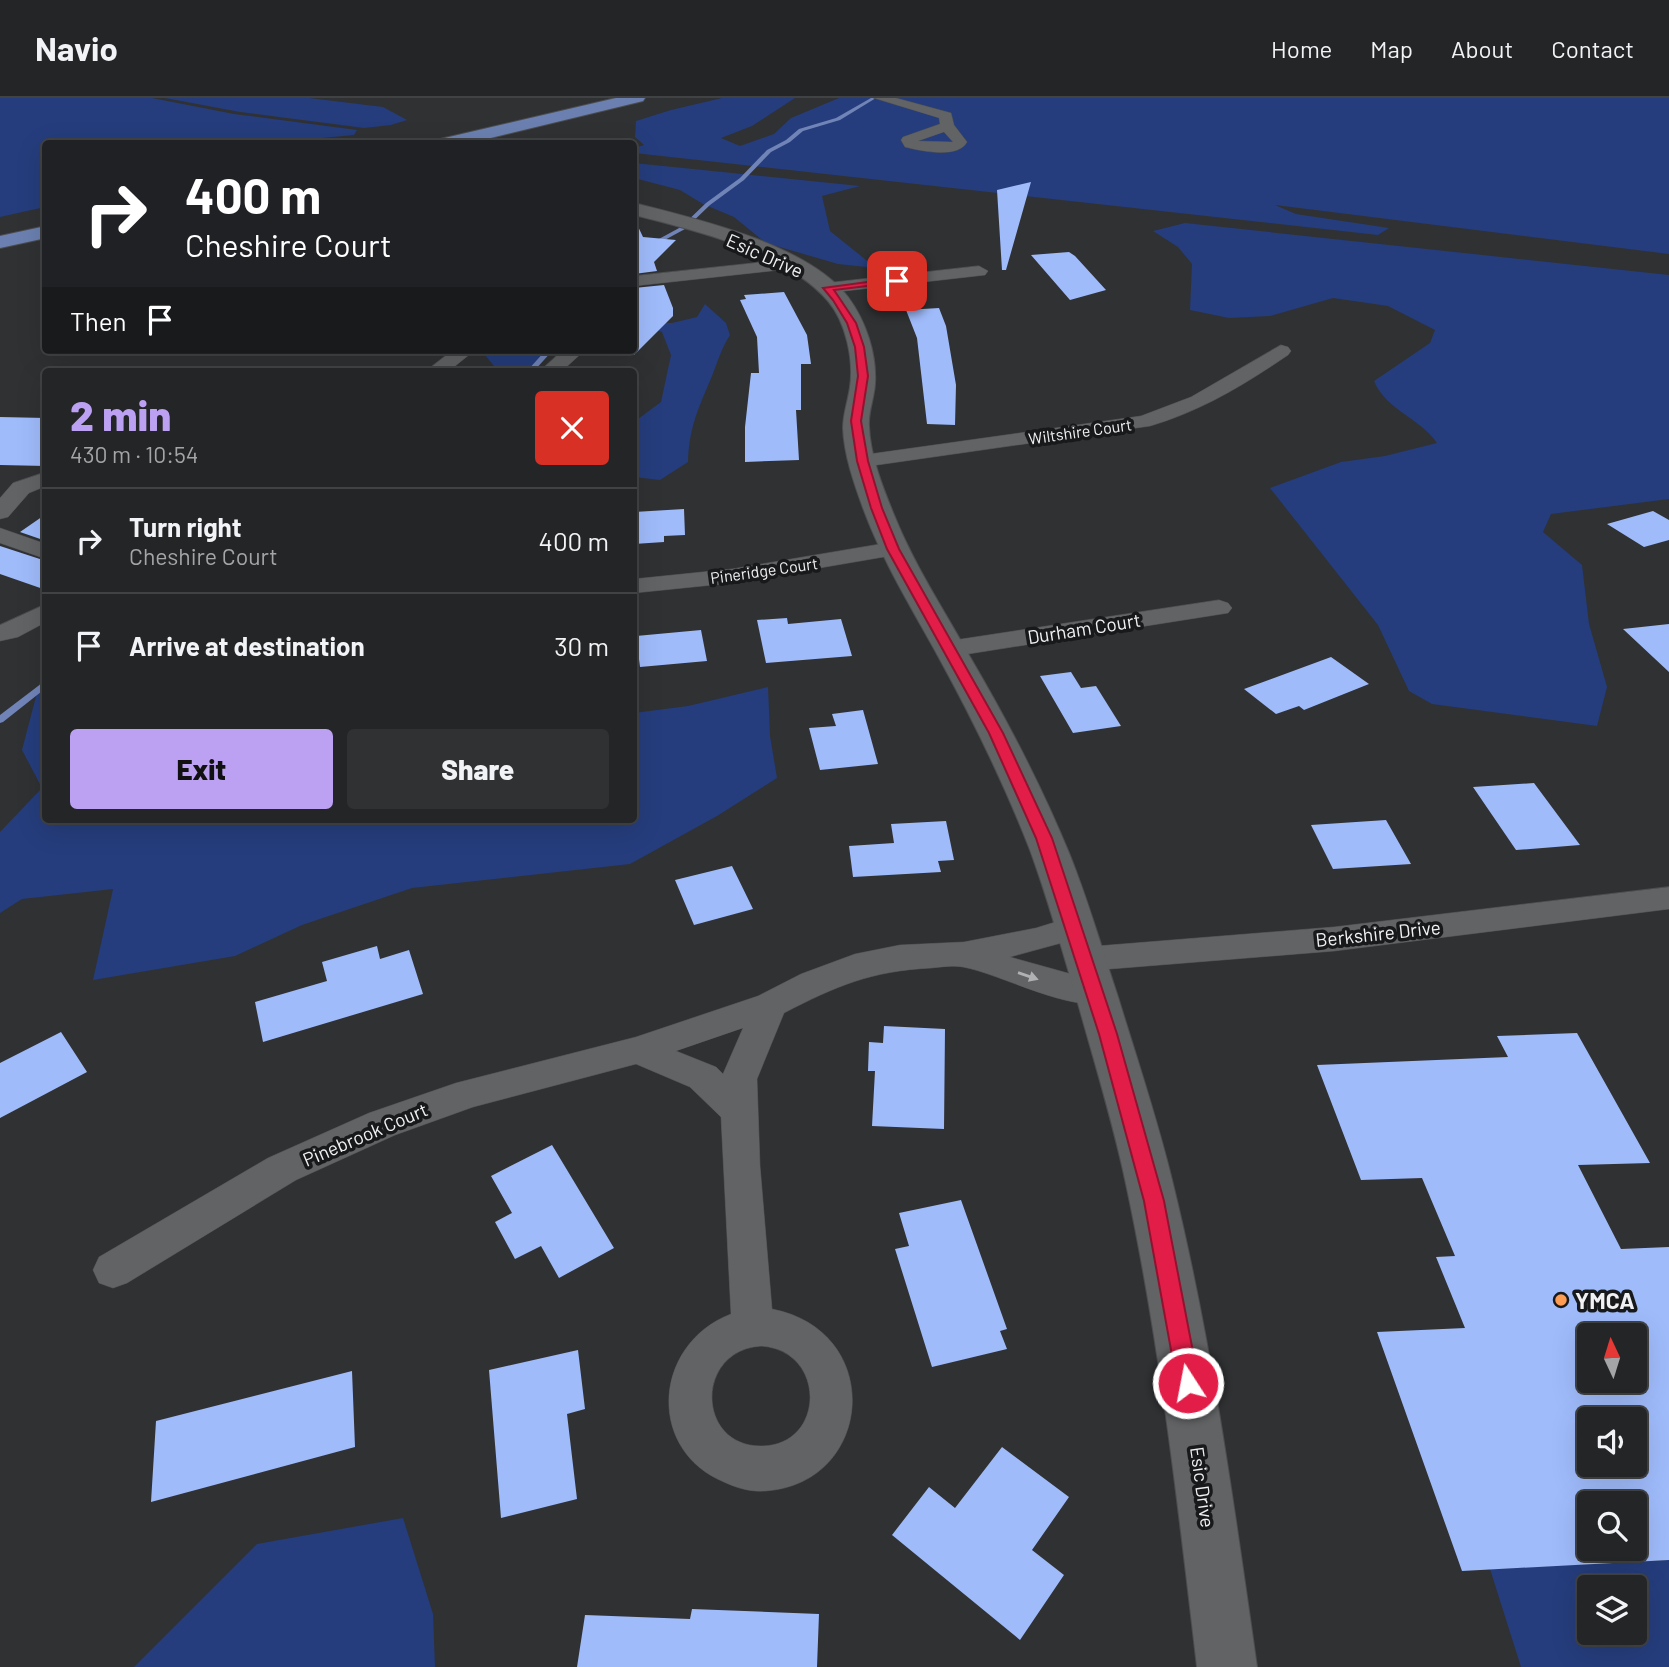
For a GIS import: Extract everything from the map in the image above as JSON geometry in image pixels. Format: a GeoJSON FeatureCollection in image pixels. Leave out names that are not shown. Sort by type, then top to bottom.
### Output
{"type":"FeatureCollection","features":[{"type":"Feature","properties":{"kind":"main road"},"geometry":{"type":"LineString","coordinates":[[459,140],[637,98]]}},
{"type":"Feature","properties":{"kind":"main road"},"geometry":{"type":"LineString","coordinates":[[0,242],[42,233]]}},
{"type":"Feature","properties":{"kind":"street"},"geometry":{"type":"LineString","coordinates":[[881,98],[946,116],[947,126]]}},
{"type":"Feature","properties":{"kind":"street","name":"Esic Drive"},"geometry":{"type":"LineString","coordinates":[[637,210],[737,241],[792,264],[827,288],[837,298],[851,323],[860,347],[863,376],[856,421],[863,461],[877,508],[893,549],[996,733],[1044,838],[1085,960],[1154,1201],[1193,1409],[1227,1667]]}},
{"type":"Feature","properties":{"kind":"street"},"geometry":{"type":"LineString","coordinates":[[637,281],[792,264]]}},
{"type":"Feature","properties":{"kind":"street"},"geometry":{"type":"LineString","coordinates":[[827,288],[979,271]]}},
{"type":"Feature","properties":{"kind":"street","name":"Wiltshire Court"},"geometry":{"type":"LineString","coordinates":[[863,461],[1143,422],[1171,415],[1196,405],[1281,351]]}},
{"type":"Feature","properties":{"kind":"street"},"geometry":{"type":"LineString","coordinates":[[440,368],[459,354]]}},
{"type":"Feature","properties":{"kind":"street"},"geometry":{"type":"LineString","coordinates":[[554,368],[570,354]]}},
{"type":"Feature","properties":{"kind":"street"},"geometry":{"type":"LineString","coordinates":[[0,512],[21,488],[42,480]]}},
{"type":"Feature","properties":{"kind":"street"},"geometry":{"type":"LineString","coordinates":[[0,536],[42,551]]}},
{"type":"Feature","properties":{"kind":"street","name":"Pineridge Court"},"geometry":{"type":"LineString","coordinates":[[637,586],[732,576],[893,549]]}},
{"type":"Feature","properties":{"kind":"street","name":"Durham Court"},"geometry":{"type":"LineString","coordinates":[[949,649],[1219,608]]}},
{"type":"Feature","properties":{"kind":"street"},"geometry":{"type":"LineString","coordinates":[[5,632],[42,613]]}},
{"type":"Feature","properties":{"kind":"street","name":"Berkshire Drive"},"geometry":{"type":"LineString","coordinates":[[1085,960],[1334,939],[1669,898]]}},
{"type":"Feature","properties":{"kind":"street","name":"Pinebrook Court"},"geometry":{"type":"LineString","coordinates":[[113,1270],[282,1170],[382,1124],[470,1093],[638,1050],[770,1005],[855,966],[900,957],[964,954],[1036,940],[1085,960]]}},
{"type":"Feature","properties":{"kind":"street","name":"Pinebrook Court"},"geometry":{"type":"LineString","coordinates":[[964,954],[1041,980],[1085,960]]}},
{"type":"Feature","properties":{"kind":"street"},"geometry":{"type":"LineString","coordinates":[[753,1327],[739,1079],[770,1005]]}},
{"type":"Feature","properties":{"kind":"street"},"geometry":{"type":"LineString","coordinates":[[638,1050],[703,1077],[739,1111]]}},
{"type":"Feature","properties":{"kind":"shaded area"},"geometry":{"type":"Polygon","coordinates":[[[0,98],[152,98],[234,114],[357,130],[354,135],[308,140],[42,140],[42,208],[0,217],[0,98]]]}},
{"type":"Feature","properties":{"kind":"shaded area"},"geometry":{"type":"Polygon","coordinates":[[[165,98],[309,98],[383,107],[407,120],[364,128],[240,112],[165,98]]]}},
{"type":"Feature","properties":{"kind":"shaded area"},"geometry":{"type":"Polygon","coordinates":[[[722,98],[795,98],[752,126],[721,138],[740,146],[774,134],[791,118],[839,98],[1669,98],[1669,254],[1275,205],[1296,214],[1389,228],[1378,235],[637,153],[637,147],[644,145],[635,137],[636,121],[722,98]]]}},
{"type":"Feature","properties":{"kind":"shaded area"},"geometry":{"type":"Polygon","coordinates":[[[637,163],[860,186],[822,196],[830,231],[876,268],[838,264],[766,243],[734,217],[703,204],[680,190],[637,179],[637,163]]]}},
{"type":"Feature","properties":{"kind":"shaded area"},"geometry":{"type":"Polygon","coordinates":[[[1185,223],[1669,275],[1669,499],[1551,514],[1543,532],[1582,565],[1589,624],[1607,687],[1597,726],[1432,704],[1409,691],[1378,625],[1270,488],[1341,462],[1385,456],[1437,443],[1422,427],[1395,407],[1379,391],[1374,381],[1430,343],[1435,330],[1388,306],[1333,298],[1270,316],[1229,318],[1190,310],[1192,264],[1178,247],[1153,231],[1185,223]]]}},
{"type":"Feature","properties":{"kind":"shaded area"},"geometry":{"type":"Polygon","coordinates":[[[705,304],[726,323],[730,335],[696,418],[690,438],[688,462],[660,480],[637,477],[637,420],[661,402],[671,355],[662,332],[637,327],[637,322],[672,323],[697,317],[705,304]]]}},
{"type":"Feature","properties":{"kind":"shaded area"},"geometry":{"type":"Polygon","coordinates":[[[546,354],[532,366],[518,368],[496,368],[485,355],[546,354]]]}},
{"type":"Feature","properties":{"kind":"shaded area"},"geometry":{"type":"Polygon","coordinates":[[[42,673],[42,788],[22,750],[42,673]]]}},
{"type":"Feature","properties":{"kind":"shaded area"},"geometry":{"type":"Polygon","coordinates":[[[768,687],[770,736],[777,778],[717,816],[630,864],[412,888],[302,925],[235,956],[93,980],[113,889],[22,899],[0,913],[0,832],[42,788],[42,823],[637,823],[637,713],[688,706],[768,687]]]}},
{"type":"Feature","properties":{"kind":"shaded area"},"geometry":{"type":"Polygon","coordinates":[[[403,1518],[433,1614],[435,1667],[134,1667],[257,1544],[403,1518]]]}},
{"type":"Feature","properties":{"kind":"shaded area"},"geometry":{"type":"Polygon","coordinates":[[[1669,1560],[1669,1667],[1521,1667],[1490,1569],[1669,1560]]]}},
{"type":"Feature","properties":{"kind":"building"},"geometry":{"type":"Polygon","coordinates":[[[1031,182],[1006,270],[1002,270],[997,190],[1031,182]]]}},
{"type":"Feature","properties":{"kind":"building"},"geometry":{"type":"Polygon","coordinates":[[[637,224],[643,237],[676,240],[654,262],[657,271],[637,274],[637,224]]]}},
{"type":"Feature","properties":{"kind":"building"},"geometry":{"type":"Polygon","coordinates":[[[1069,252],[1106,290],[1070,300],[1031,255],[1069,252]]]}},
{"type":"Feature","properties":{"kind":"building"},"geometry":{"type":"Polygon","coordinates":[[[664,285],[673,308],[673,316],[637,352],[637,288],[664,285]]]}},
{"type":"Feature","properties":{"kind":"building"},"geometry":{"type":"Polygon","coordinates":[[[784,292],[807,335],[811,364],[801,364],[801,410],[796,410],[799,460],[745,462],[745,427],[751,373],[759,373],[757,337],[740,300],[746,299],[744,295],[784,292]]]}},
{"type":"Feature","properties":{"kind":"building"},"geometry":{"type":"Polygon","coordinates":[[[939,308],[946,326],[956,385],[955,425],[927,424],[917,338],[906,310],[939,308]]]}},
{"type":"Feature","properties":{"kind":"building"},"geometry":{"type":"Polygon","coordinates":[[[0,417],[42,418],[42,466],[0,465],[0,417]]]}},
{"type":"Feature","properties":{"kind":"building"},"geometry":{"type":"Polygon","coordinates":[[[684,509],[685,535],[664,536],[664,542],[637,544],[637,512],[684,509]]]}},
{"type":"Feature","properties":{"kind":"building"},"geometry":{"type":"Polygon","coordinates":[[[1653,511],[1669,520],[1669,540],[1644,547],[1607,524],[1653,511]]]}},
{"type":"Feature","properties":{"kind":"building"},"geometry":{"type":"Polygon","coordinates":[[[42,517],[42,540],[20,532],[42,517]]]}},
{"type":"Feature","properties":{"kind":"building"},"geometry":{"type":"Polygon","coordinates":[[[0,546],[42,560],[42,589],[0,574],[0,546]]]}},
{"type":"Feature","properties":{"kind":"building"},"geometry":{"type":"Polygon","coordinates":[[[787,618],[788,624],[841,619],[852,656],[766,663],[757,620],[787,618]]]}},
{"type":"Feature","properties":{"kind":"building"},"geometry":{"type":"Polygon","coordinates":[[[1669,624],[1669,672],[1623,629],[1669,624]]]}},
{"type":"Feature","properties":{"kind":"building"},"geometry":{"type":"Polygon","coordinates":[[[701,630],[707,661],[640,667],[637,636],[701,630]]]}},
{"type":"Feature","properties":{"kind":"building"},"geometry":{"type":"Polygon","coordinates":[[[1331,657],[1369,684],[1304,710],[1299,706],[1276,714],[1244,689],[1331,657]]]}},
{"type":"Feature","properties":{"kind":"building"},"geometry":{"type":"Polygon","coordinates":[[[1071,672],[1081,688],[1096,686],[1121,726],[1073,733],[1040,676],[1071,672]]]}},
{"type":"Feature","properties":{"kind":"building"},"geometry":{"type":"Polygon","coordinates":[[[863,710],[878,764],[820,770],[809,728],[836,726],[832,714],[863,710]]]}},
{"type":"Feature","properties":{"kind":"building"},"geometry":{"type":"Polygon","coordinates":[[[1534,783],[1580,845],[1516,850],[1473,787],[1534,783]]]}},
{"type":"Feature","properties":{"kind":"building"},"geometry":{"type":"Polygon","coordinates":[[[1386,820],[1411,864],[1333,869],[1311,825],[1386,820]]]}},
{"type":"Feature","properties":{"kind":"building"},"geometry":{"type":"Polygon","coordinates":[[[946,821],[954,860],[938,861],[941,872],[853,877],[849,846],[894,843],[891,824],[946,821]]]}},
{"type":"Feature","properties":{"kind":"building"},"geometry":{"type":"Polygon","coordinates":[[[732,866],[753,909],[694,925],[675,880],[732,866]]]}},
{"type":"Feature","properties":{"kind":"building"},"geometry":{"type":"Polygon","coordinates":[[[377,946],[380,959],[409,950],[423,994],[263,1042],[255,1002],[327,981],[322,962],[377,946]]]}},
{"type":"Feature","properties":{"kind":"building"},"geometry":{"type":"Polygon","coordinates":[[[884,1026],[945,1029],[944,1129],[872,1126],[875,1071],[868,1071],[869,1042],[883,1043],[884,1026]]]}},
{"type":"Feature","properties":{"kind":"building"},"geometry":{"type":"Polygon","coordinates":[[[61,1032],[87,1072],[0,1118],[0,1063],[61,1032]]]}},
{"type":"Feature","properties":{"kind":"building","name":"YMCA"},"geometry":{"type":"Polygon","coordinates":[[[1577,1033],[1650,1163],[1578,1165],[1621,1249],[1669,1247],[1669,1560],[1462,1571],[1377,1332],[1465,1328],[1436,1257],[1455,1256],[1422,1178],[1361,1180],[1317,1065],[1508,1057],[1497,1036],[1577,1033]]]}},
{"type":"Feature","properties":{"kind":"building"},"geometry":{"type":"Polygon","coordinates":[[[552,1145],[614,1248],[559,1278],[541,1246],[515,1259],[495,1222],[512,1213],[491,1176],[552,1145]]]}},
{"type":"Feature","properties":{"kind":"building"},"geometry":{"type":"Polygon","coordinates":[[[961,1200],[1007,1329],[1000,1331],[1007,1349],[932,1367],[895,1249],[909,1246],[899,1213],[961,1200]]]}},
{"type":"Feature","properties":{"kind":"building"},"geometry":{"type":"Polygon","coordinates":[[[578,1350],[585,1409],[567,1414],[577,1499],[501,1518],[489,1370],[578,1350]]]}},
{"type":"Feature","properties":{"kind":"building"},"geometry":{"type":"Polygon","coordinates":[[[352,1371],[355,1447],[151,1502],[156,1421],[352,1371]]]}},
{"type":"Feature","properties":{"kind":"building"},"geometry":{"type":"Polygon","coordinates":[[[1002,1447],[1069,1497],[1032,1550],[1064,1575],[1020,1640],[892,1535],[929,1487],[955,1508],[1002,1447]]]}},
{"type":"Feature","properties":{"kind":"building"},"geometry":{"type":"Polygon","coordinates":[[[692,1609],[819,1614],[817,1667],[577,1667],[585,1615],[690,1619],[692,1609]]]}},
{"type":"Feature","properties":{"kind":"waterway"},"geometry":{"type":"LineString","coordinates":[[637,263],[659,241],[683,228],[708,204],[742,179],[769,151],[801,130],[838,119],[874,98]]}},
{"type":"Feature","properties":{"kind":"waterway"},"geometry":{"type":"LineString","coordinates":[[533,368],[546,354]]}},
{"type":"Feature","properties":{"kind":"waterway"},"geometry":{"type":"LineString","coordinates":[[0,720],[42,686]]}},
{"type":"Feature","properties":{"kind":"place","name":"YMCA"},"geometry":{"type":"Point","coordinates":[1561,1300]}},
{"type":"Feature","properties":{"kind":"route"},"geometry":{"type":"LineString","coordinates":[[897,281],[827,288],[837,298],[851,323],[860,347],[863,376],[856,421],[863,461],[893,549],[996,733],[1044,838],[1108,1034],[1154,1201],[1188,1383]]}}]}
